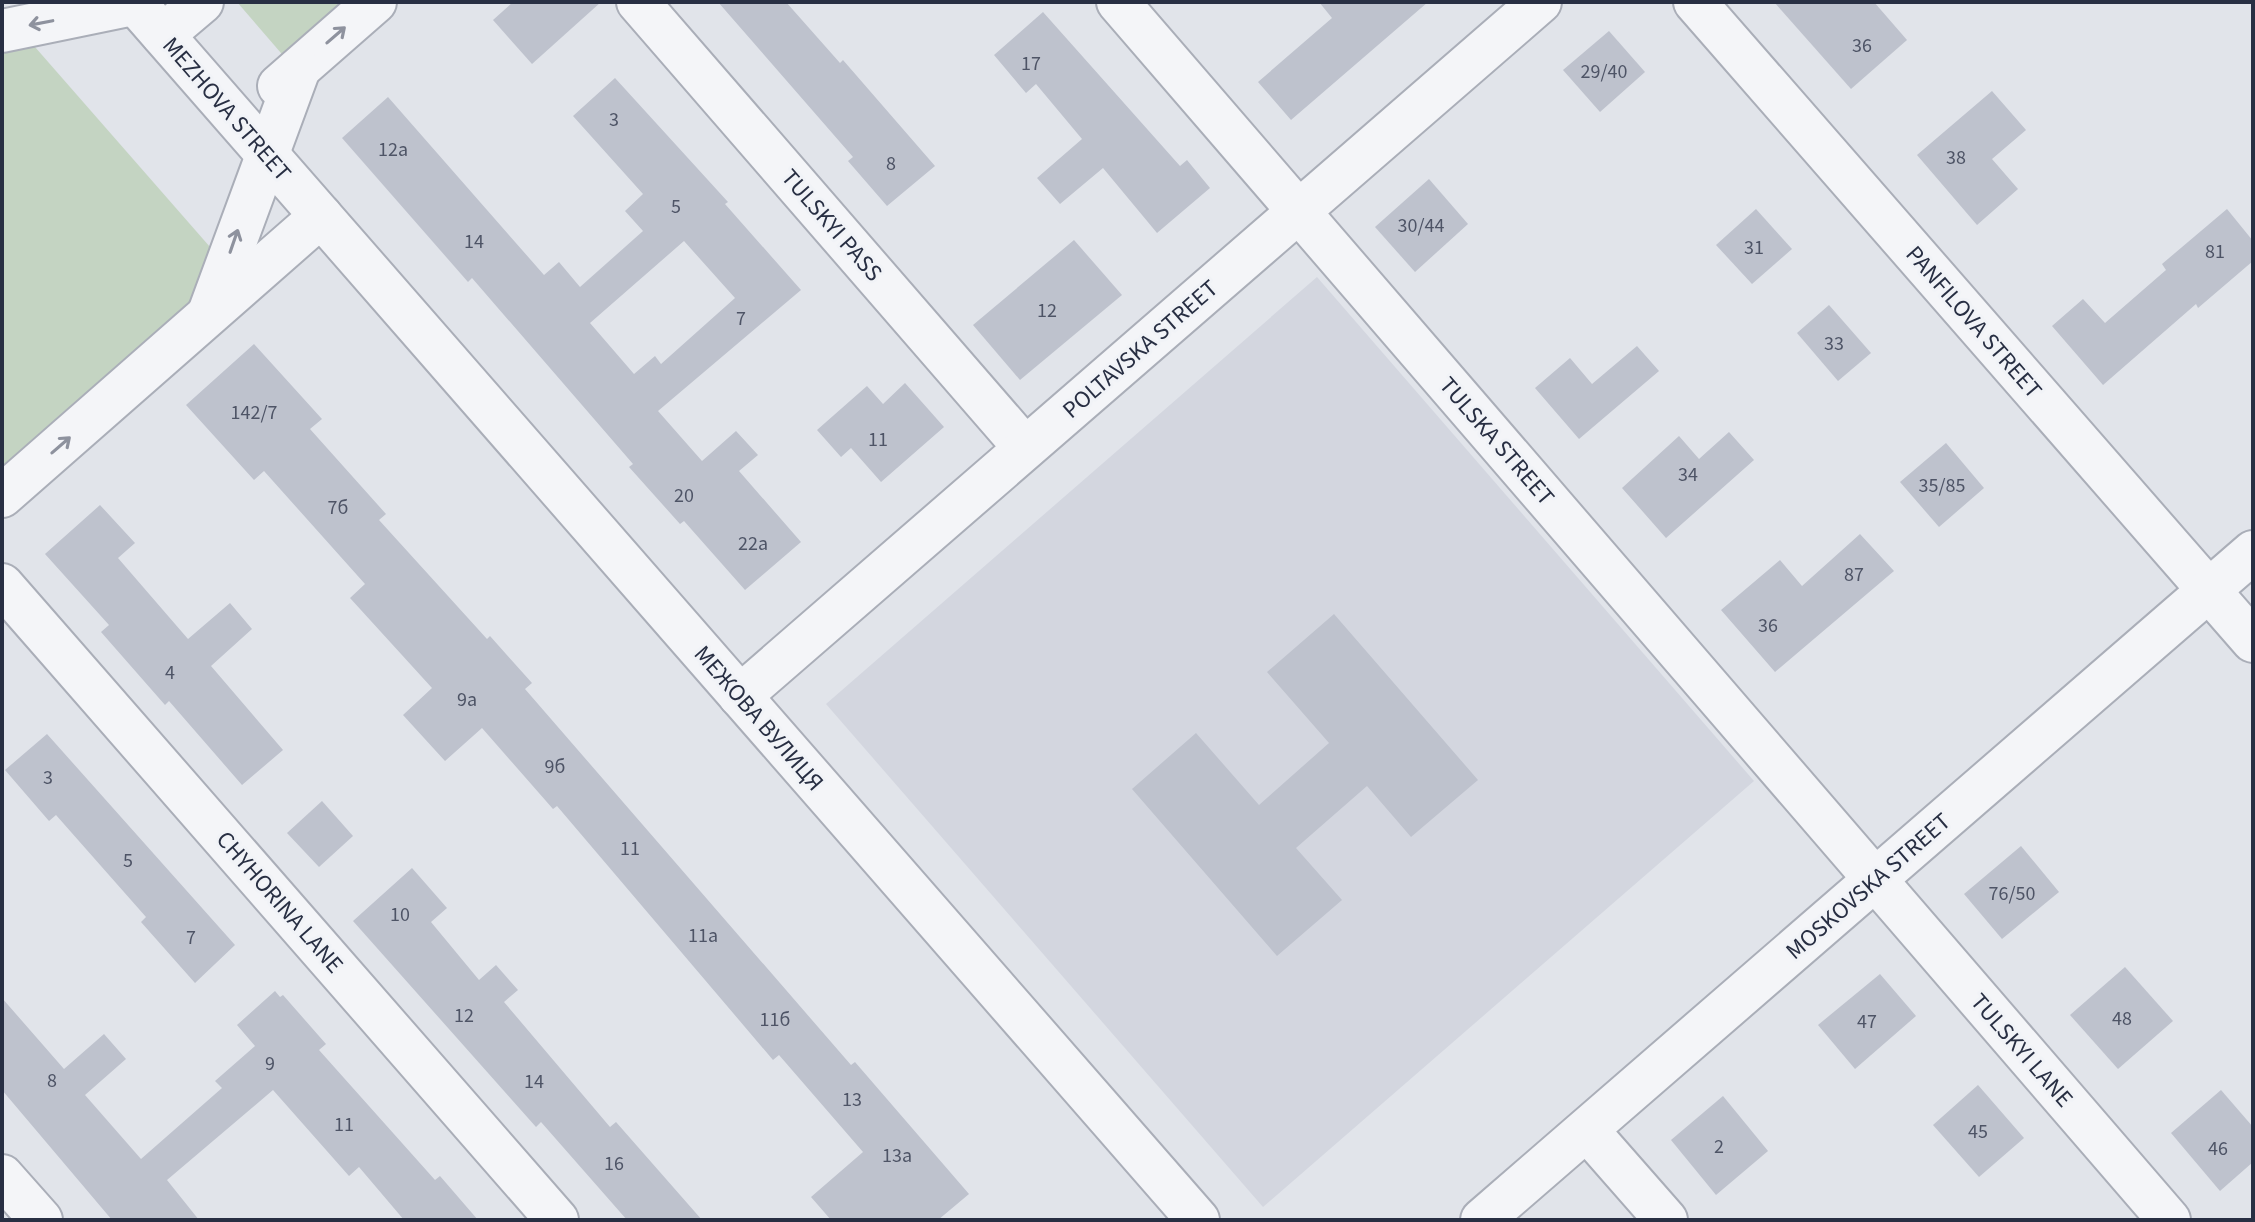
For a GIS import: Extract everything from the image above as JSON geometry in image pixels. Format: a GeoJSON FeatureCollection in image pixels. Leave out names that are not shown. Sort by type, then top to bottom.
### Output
{"type":"FeatureCollection","features":[{"type":"Feature","properties":{"kind":"street"},"geometry":{"type":"LineString","coordinates":[[2,31],[202,2]]}},
{"type":"Feature","properties":{"kind":"street"},"geometry":{"type":"LineString","coordinates":[[238,121],[375,2]]}},
{"type":"Feature","properties":{"kind":"street","name":"TULSKYI PASS"},"geometry":{"type":"LineString","coordinates":[[638,2],[1025,448]]}},
{"type":"Feature","properties":{"kind":"street","name":"TULSKA STREET"},"geometry":{"type":"LineString","coordinates":[[1118,2],[1875,879]]}},
{"type":"Feature","properties":{"kind":"street","name":"POLTAVSKA STREET"},"geometry":{"type":"LineString","coordinates":[[740,696],[1540,2]]}},
{"type":"Feature","properties":{"kind":"street","name":"PANFILOVA STREET"},"geometry":{"type":"LineString","coordinates":[[1695,2],[2253,641]]}},
{"type":"Feature","properties":{"kind":"street","name":"MEZHOVA STREET"},"geometry":{"type":"LineString","coordinates":[[144,11],[321,216]]}},
{"type":"Feature","properties":{"kind":"street"},"geometry":{"type":"LineString","coordinates":[[208,315],[265,152],[299,69]]}},
{"type":"Feature","properties":{"kind":"street"},"geometry":{"type":"LineString","coordinates":[[2,496],[321,216]]}},
{"type":"Feature","properties":{"kind":"street","name":"МЕЖОВА ВУЛИЦЯ"},"geometry":{"type":"LineString","coordinates":[[321,216],[1198,1220]]}},
{"type":"Feature","properties":{"kind":"street","name":"MOSKOVSKA STREET"},"geometry":{"type":"LineString","coordinates":[[1482,1220],[2253,552]]}},
{"type":"Feature","properties":{"kind":"street","name":"CHYHORINA LANE"},"geometry":{"type":"LineString","coordinates":[[2,585],[557,1220]]}},
{"type":"Feature","properties":{"kind":"street","name":"TULSKYI LANE"},"geometry":{"type":"LineString","coordinates":[[1875,879],[2169,1220]]}},
{"type":"Feature","properties":{"kind":"street"},"geometry":{"type":"LineString","coordinates":[[1587,1130],[1666,1220]]}},
{"type":"Feature","properties":{"kind":"street"},"geometry":{"type":"LineString","coordinates":[[2,1176],[41,1220]]}},
{"type":"Feature","properties":{"kind":"shaded area"},"geometry":{"type":"Polygon","coordinates":[[[1317,277],[1754,781],[1263,1207],[826,704],[1317,277]]]}},
{"type":"Feature","properties":{"kind":"green space"},"geometry":{"type":"Polygon","coordinates":[[[237,2],[354,2],[287,60],[237,2]]]}},
{"type":"Feature","properties":{"kind":"green space"},"geometry":{"type":"Polygon","coordinates":[[[28,39],[217,255],[198,309],[2,481],[2,44],[28,39]]]}},
{"type":"Feature","properties":{"kind":"building"},"geometry":{"type":"Polygon","coordinates":[[[513,2],[601,2],[532,64],[493,20],[513,2]]]}},
{"type":"Feature","properties":{"kind":"building"},"geometry":{"type":"Polygon","coordinates":[[[718,2],[786,2],[840,63],[843,60],[935,166],[887,206],[848,161],[853,157],[718,2]]]}},
{"type":"Feature","properties":{"kind":"building"},"geometry":{"type":"Polygon","coordinates":[[[1319,2],[1428,2],[1291,120],[1258,82],[1332,18],[1319,2]]]}},
{"type":"Feature","properties":{"kind":"building"},"geometry":{"type":"Polygon","coordinates":[[[1774,2],[1874,2],[1907,40],[1851,89],[1774,2]]]}},
{"type":"Feature","properties":{"kind":"building"},"geometry":{"type":"Polygon","coordinates":[[[1043,12],[1180,166],[1187,160],[1210,188],[1157,233],[1103,168],[1060,204],[1037,178],[1082,139],[1036,84],[1026,93],[994,55],[1043,12]]]}},
{"type":"Feature","properties":{"kind":"building"},"geometry":{"type":"Polygon","coordinates":[[[1609,31],[1645,72],[1600,112],[1563,70],[1609,31]]]}},
{"type":"Feature","properties":{"kind":"building"},"geometry":{"type":"Polygon","coordinates":[[[615,78],[728,202],[725,204],[801,290],[658,411],[702,461],[736,431],[758,455],[739,471],[801,542],[745,590],[684,521],[680,524],[629,467],[633,464],[472,278],[468,282],[342,138],[388,97],[544,275],[559,262],[580,287],[643,231],[625,211],[643,194],[573,116],[615,78]],[[684,241],[590,323],[634,374],[655,356],[661,364],[735,298],[684,241]]]}},
{"type":"Feature","properties":{"kind":"building"},"geometry":{"type":"Polygon","coordinates":[[[1992,91],[2026,130],[1992,159],[2018,189],[1977,225],[1917,155],[1992,91]]]}},
{"type":"Feature","properties":{"kind":"building"},"geometry":{"type":"Polygon","coordinates":[[[1429,179],[1468,224],[1415,272],[1375,227],[1429,179]]]}},
{"type":"Feature","properties":{"kind":"building"},"geometry":{"type":"Polygon","coordinates":[[[1756,209],[1792,249],[1752,284],[1716,245],[1756,209]]]}},
{"type":"Feature","properties":{"kind":"building"},"geometry":{"type":"Polygon","coordinates":[[[2227,209],[2253,241],[2253,261],[2198,308],[2196,304],[2103,385],[2052,326],[2083,299],[2105,323],[2166,270],[2162,264],[2227,209]]]}},
{"type":"Feature","properties":{"kind":"building"},"geometry":{"type":"Polygon","coordinates":[[[1074,240],[1122,295],[1020,380],[973,325],[1074,240]]]}},
{"type":"Feature","properties":{"kind":"building"},"geometry":{"type":"Polygon","coordinates":[[[1829,305],[1871,353],[1838,381],[1797,333],[1829,305]]]}},
{"type":"Feature","properties":{"kind":"building"},"geometry":{"type":"Polygon","coordinates":[[[254,344],[322,419],[310,429],[386,514],[379,520],[487,639],[490,636],[532,683],[525,689],[851,1065],[855,1062],[969,1194],[938,1220],[831,1220],[811,1197],[863,1152],[779,1055],[773,1060],[557,806],[553,809],[482,728],[445,761],[403,715],[432,688],[350,598],[365,584],[264,471],[254,480],[186,405],[254,344]]]}},
{"type":"Feature","properties":{"kind":"building"},"geometry":{"type":"Polygon","coordinates":[[[1637,346],[1659,371],[1579,439],[1535,388],[1570,358],[1592,384],[1637,346]]]}},
{"type":"Feature","properties":{"kind":"building"},"geometry":{"type":"Polygon","coordinates":[[[905,383],[944,427],[881,482],[851,448],[841,457],[817,430],[867,386],[883,404],[905,383]]]}},
{"type":"Feature","properties":{"kind":"building"},"geometry":{"type":"Polygon","coordinates":[[[1729,432],[1754,460],[1666,538],[1622,488],[1679,436],[1699,459],[1729,432]]]}},
{"type":"Feature","properties":{"kind":"building"},"geometry":{"type":"Polygon","coordinates":[[[1946,443],[1984,488],[1939,527],[1900,482],[1946,443]]]}},
{"type":"Feature","properties":{"kind":"building"},"geometry":{"type":"Polygon","coordinates":[[[100,505],[135,543],[118,558],[188,639],[230,603],[252,629],[211,666],[283,750],[242,785],[169,701],[165,705],[101,632],[109,625],[45,554],[100,505]]]}},
{"type":"Feature","properties":{"kind":"building"},"geometry":{"type":"Polygon","coordinates":[[[1860,534],[1894,571],[1775,672],[1721,610],[1780,560],[1802,586],[1860,534]]]}},
{"type":"Feature","properties":{"kind":"building"},"geometry":{"type":"Polygon","coordinates":[[[1334,614],[1478,780],[1411,837],[1367,786],[1296,848],[1342,900],[1277,956],[1132,789],[1196,733],[1259,805],[1329,743],[1267,672],[1334,614]]]}},
{"type":"Feature","properties":{"kind":"building"},"geometry":{"type":"Polygon","coordinates":[[[47,734],[235,945],[195,983],[141,922],[146,917],[56,815],[49,821],[5,770],[47,734]]]}},
{"type":"Feature","properties":{"kind":"building"},"geometry":{"type":"Polygon","coordinates":[[[322,801],[353,836],[319,867],[287,833],[322,801]]]}},
{"type":"Feature","properties":{"kind":"building"},"geometry":{"type":"Polygon","coordinates":[[[2021,846],[2059,892],[2002,939],[1964,894],[2021,846]]]}},
{"type":"Feature","properties":{"kind":"building"},"geometry":{"type":"Polygon","coordinates":[[[412,868],[447,908],[431,922],[479,980],[496,965],[518,990],[504,1002],[610,1127],[616,1122],[702,1220],[627,1220],[541,1122],[536,1127],[353,921],[412,868]]]}},
{"type":"Feature","properties":{"kind":"building"},"geometry":{"type":"Polygon","coordinates":[[[2125,967],[2173,1021],[2118,1069],[2070,1015],[2125,967]]]}},
{"type":"Feature","properties":{"kind":"building"},"geometry":{"type":"Polygon","coordinates":[[[1880,974],[1916,1016],[1855,1069],[1818,1025],[1880,974]]]}},
{"type":"Feature","properties":{"kind":"building"},"geometry":{"type":"Polygon","coordinates":[[[275,991],[280,997],[283,995],[326,1044],[319,1050],[435,1180],[440,1176],[478,1220],[404,1220],[359,1167],[349,1176],[273,1090],[167,1180],[199,1220],[112,1220],[2,1090],[2,998],[64,1069],[104,1034],[126,1059],[85,1095],[141,1159],[222,1088],[215,1081],[255,1046],[237,1025],[275,991]]]}},
{"type":"Feature","properties":{"kind":"building"},"geometry":{"type":"Polygon","coordinates":[[[1978,1085],[2024,1138],[1979,1177],[1933,1125],[1978,1085]]]}},
{"type":"Feature","properties":{"kind":"building"},"geometry":{"type":"Polygon","coordinates":[[[2221,1090],[2253,1127],[2253,1162],[2220,1191],[2171,1133],[2221,1090]]]}},
{"type":"Feature","properties":{"kind":"building"},"geometry":{"type":"Polygon","coordinates":[[[1723,1096],[1768,1151],[1716,1195],[1671,1140],[1723,1096]]]}}]}
